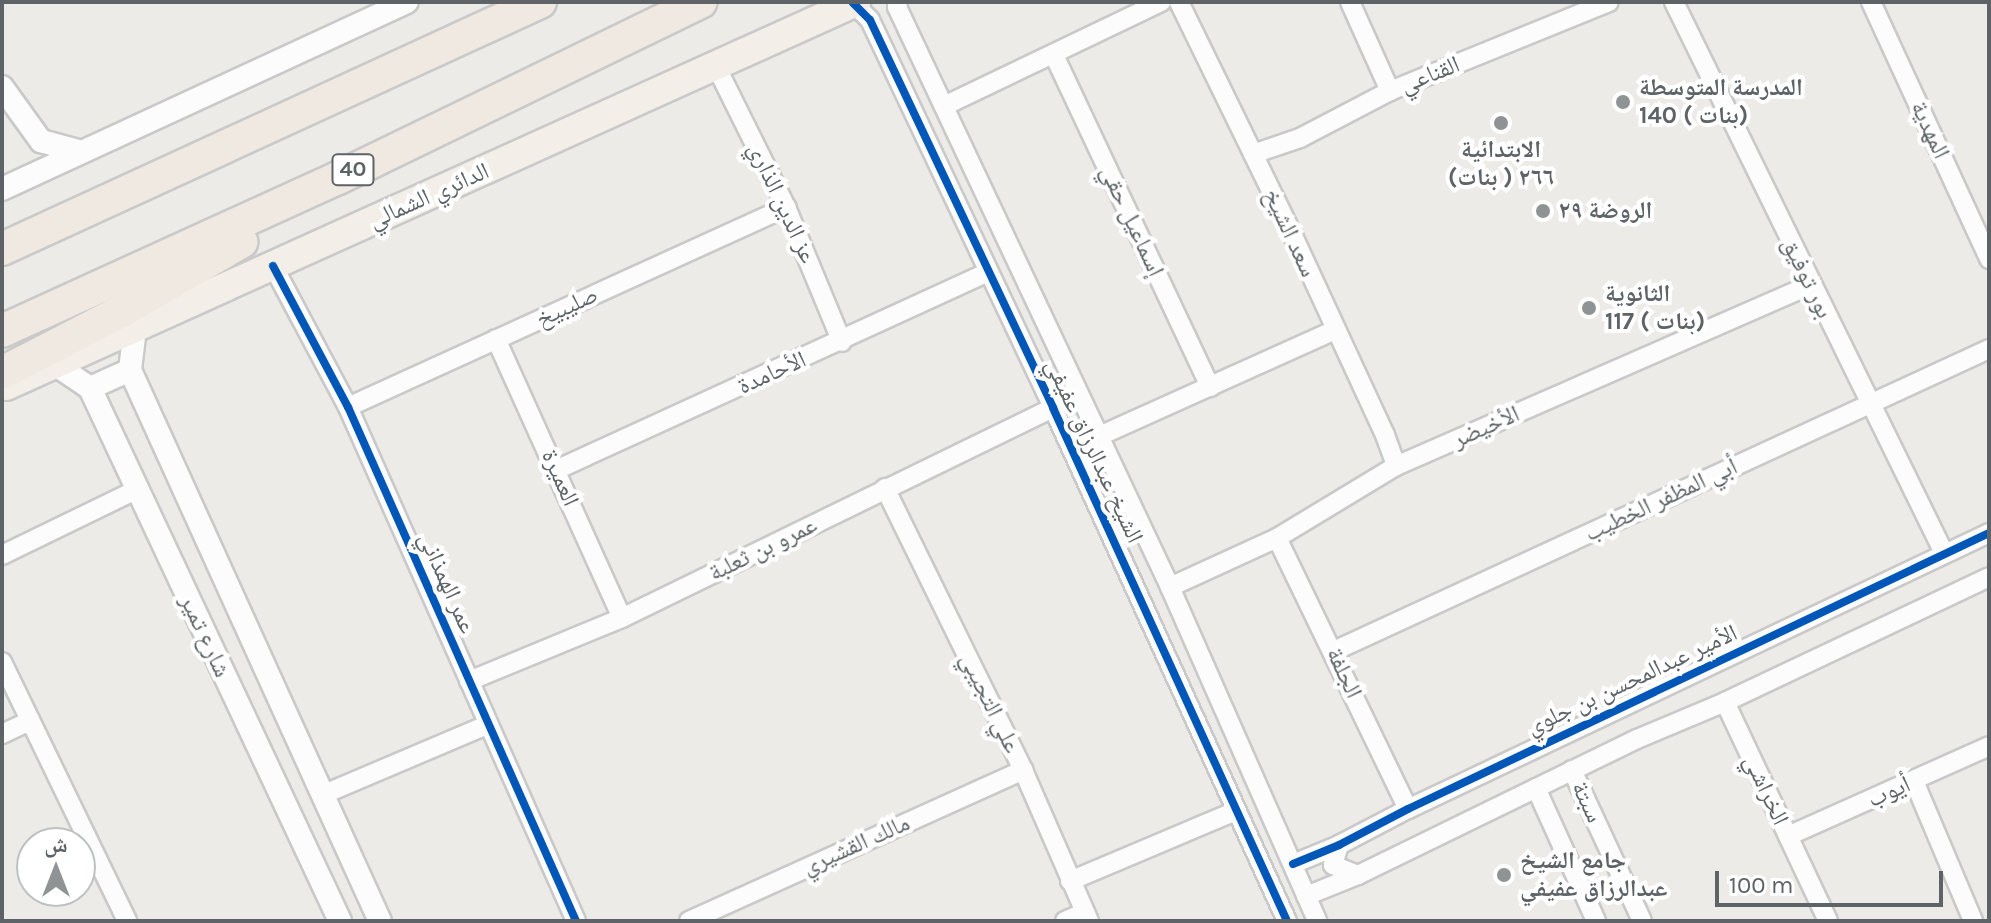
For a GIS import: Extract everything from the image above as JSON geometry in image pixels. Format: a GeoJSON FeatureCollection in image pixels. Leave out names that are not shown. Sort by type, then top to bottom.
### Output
{"type":"FeatureCollection","features":[{"type":"Feature","properties":{"kind":"highway"},"geometry":{"type":"LineString","coordinates":[[2,249],[540,2]]}},
{"type":"Feature","properties":{"kind":"highway","name":"40"},"geometry":{"type":"LineString","coordinates":[[2,331],[338,178],[701,2]]}},
{"type":"Feature","properties":{"kind":"highway"},"geometry":{"type":"LineString","coordinates":[[2,373],[122,311],[272,224],[338,178]]}},
{"type":"Feature","properties":{"kind":"main road","name":"الدائري الشمالي"},"geometry":{"type":"LineString","coordinates":[[2,388],[716,66],[860,8]]}},
{"type":"Feature","properties":{"kind":"street"},"geometry":{"type":"LineString","coordinates":[[2,189],[407,2]]}},
{"type":"Feature","properties":{"kind":"street"},"geometry":{"type":"LineString","coordinates":[[944,106],[1161,2]]}},
{"type":"Feature","properties":{"kind":"street","name":"سعد الشيخ"},"geometry":{"type":"LineString","coordinates":[[1179,2],[1385,435],[1396,466]]}},
{"type":"Feature","properties":{"kind":"street"},"geometry":{"type":"LineString","coordinates":[[1350,2],[1390,91]]}},
{"type":"Feature","properties":{"kind":"street","name":"القناعي"},"geometry":{"type":"LineString","coordinates":[[1253,154],[1300,138],[1390,91],[1609,2]]}},
{"type":"Feature","properties":{"kind":"street","name":"بور توفيق"},"geometry":{"type":"LineString","coordinates":[[1674,2],[1810,285],[1944,553]]}},
{"type":"Feature","properties":{"kind":"street","name":"المهدية"},"geometry":{"type":"LineString","coordinates":[[1871,2],[1989,259]]}},
{"type":"Feature","properties":{"kind":"street","name":"الشيخ عبدالرزاق عفيفي"},"geometry":{"type":"LineString","coordinates":[[1287,921],[1053,408],[860,8],[897,4],[1097,437],[1170,587],[1317,921]]}},
{"type":"Feature","properties":{"kind":"street","name":"إسماعيل حقي"},"geometry":{"type":"LineString","coordinates":[[1054,55],[1210,387]]}},
{"type":"Feature","properties":{"kind":"street","name":"عز الدين الذاري"},"geometry":{"type":"LineString","coordinates":[[716,66],[786,207],[842,342]]}},
{"type":"Feature","properties":{"kind":"street"},"geometry":{"type":"LineString","coordinates":[[2,87],[41,141],[82,152]]}},
{"type":"Feature","properties":{"kind":"street","name":"صليبيخ"},"geometry":{"type":"LineString","coordinates":[[348,407],[786,207]]}},
{"type":"Feature","properties":{"kind":"street","name":"عمر الهمذاني"},"geometry":{"type":"LineString","coordinates":[[273,266],[348,407],[576,921]]}},
{"type":"Feature","properties":{"kind":"street","name":"الأحامدة"},"geometry":{"type":"LineString","coordinates":[[556,470],[842,342],[987,273]]}},
{"type":"Feature","properties":{"kind":"street","name":"الأخيضر"},"geometry":{"type":"LineString","coordinates":[[1170,587],[1277,538],[1396,466],[1810,285]]}},
{"type":"Feature","properties":{"kind":"street"},"geometry":{"type":"LineString","coordinates":[[135,329],[130,370],[380,921]]}},
{"type":"Feature","properties":{"kind":"street"},"geometry":{"type":"LineString","coordinates":[[1097,437],[1335,330]]}},
{"type":"Feature","properties":{"kind":"street","name":"العميرة"},"geometry":{"type":"LineString","coordinates":[[496,339],[622,618]]}},
{"type":"Feature","properties":{"kind":"street","name":"أبي المظفر الخطيب"},"geometry":{"type":"LineString","coordinates":[[1334,651],[1989,349]]}},
{"type":"Feature","properties":{"kind":"street"},"geometry":{"type":"LineString","coordinates":[[56,365],[90,388],[130,370]]}},
{"type":"Feature","properties":{"kind":"street","name":"شارع تمير"},"geometry":{"type":"LineString","coordinates":[[90,388],[340,921]]}},
{"type":"Feature","properties":{"kind":"street","name":"عمرو بن ثعلبة"},"geometry":{"type":"LineString","coordinates":[[469,681],[622,618],[1053,408]]}},
{"type":"Feature","properties":{"kind":"street","name":"علي التجيبي"},"geometry":{"type":"LineString","coordinates":[[885,488],[1023,770],[1087,917]]}},
{"type":"Feature","properties":{"kind":"street"},"geometry":{"type":"LineString","coordinates":[[2,555],[136,490]]}},
{"type":"Feature","properties":{"kind":"street","name":"الأمير عبدالمحسن بن جلوي"},"geometry":{"type":"LineString","coordinates":[[1293,864],[1339,845],[1408,809],[1989,533]]}},
{"type":"Feature","properties":{"kind":"street","name":"الجلفة"},"geometry":{"type":"LineString","coordinates":[[1277,538],[1408,809]]}},
{"type":"Feature","properties":{"kind":"street"},"geometry":{"type":"LineString","coordinates":[[1306,896],[1358,875],[1637,739],[1725,702],[1989,577]]}},
{"type":"Feature","properties":{"kind":"street"},"geometry":{"type":"LineString","coordinates":[[2,662],[127,921]]}},
{"type":"Feature","properties":{"kind":"street"},"geometry":{"type":"LineString","coordinates":[[1644,698],[1659,730]]}},
{"type":"Feature","properties":{"kind":"street","name":"الخراشي"},"geometry":{"type":"LineString","coordinates":[[1725,702],[1828,921]]}},
{"type":"Feature","properties":{"kind":"street"},"geometry":{"type":"LineString","coordinates":[[1622,708],[1637,739]]}},
{"type":"Feature","properties":{"kind":"street"},"geometry":{"type":"LineString","coordinates":[[2,734],[30,721]]}},
{"type":"Feature","properties":{"kind":"street"},"geometry":{"type":"LineString","coordinates":[[322,795],[489,724]]}},
{"type":"Feature","properties":{"kind":"street","name":"أيوب"},"geometry":{"type":"LineString","coordinates":[[1788,836],[1989,746]]}},
{"type":"Feature","properties":{"kind":"street","name":"مالك القشيري"},"geometry":{"type":"LineString","coordinates":[[689,921],[1023,770]]}},
{"type":"Feature","properties":{"kind":"street","name":"سبتة"},"geometry":{"type":"LineString","coordinates":[[1572,770],[1642,921]]}},
{"type":"Feature","properties":{"kind":"street"},"geometry":{"type":"LineString","coordinates":[[1914,781],[1973,921]]}},
{"type":"Feature","properties":{"kind":"street","name":"سبتة"},"geometry":{"type":"LineString","coordinates":[[1536,788],[1596,921]]}},
{"type":"Feature","properties":{"kind":"street"},"geometry":{"type":"LineString","coordinates":[[1070,881],[1236,811]]}},
{"type":"Feature","properties":{"kind":"street"},"geometry":{"type":"LineString","coordinates":[[1339,845],[1333,865],[1358,875]]}},
{"type":"Feature","properties":{"kind":"street"},"geometry":{"type":"LineString","coordinates":[[1065,921],[1087,917]]}},
{"type":"Feature","properties":{"kind":"street"},"geometry":{"type":"LineString","coordinates":[[1981,921],[1989,917]]}},
{"type":"Feature","properties":{"kind":"cycle path"},"geometry":{"type":"LineString","coordinates":[[853,3],[870,20],[1053,408],[1287,921]]}},
{"type":"Feature","properties":{"kind":"cycle path"},"geometry":{"type":"LineString","coordinates":[[273,266],[348,407],[576,921]]}},
{"type":"Feature","properties":{"kind":"cycle path"},"geometry":{"type":"LineString","coordinates":[[1293,864],[1339,845],[1408,809],[1989,533]]}},
{"type":"Feature","properties":{"kind":"place","name":"المدرسة المتوسطة 140 ( بنات)"},"geometry":{"type":"Point","coordinates":[1623,102]}},
{"type":"Feature","properties":{"kind":"place","name":"الابتدائية ٢٦٦ ( بنات)"},"geometry":{"type":"Point","coordinates":[1501,123]}},
{"type":"Feature","properties":{"kind":"place","name":"الروضة ٢٩"},"geometry":{"type":"Point","coordinates":[1543,211]}},
{"type":"Feature","properties":{"kind":"place","name":"الثانوية 117 ( بنات)"},"geometry":{"type":"Point","coordinates":[1589,308]}},
{"type":"Feature","properties":{"kind":"place","name":"جامع الشيخ عبدالرزاق عفيفي"},"geometry":{"type":"Point","coordinates":[1504,875]}}]}
